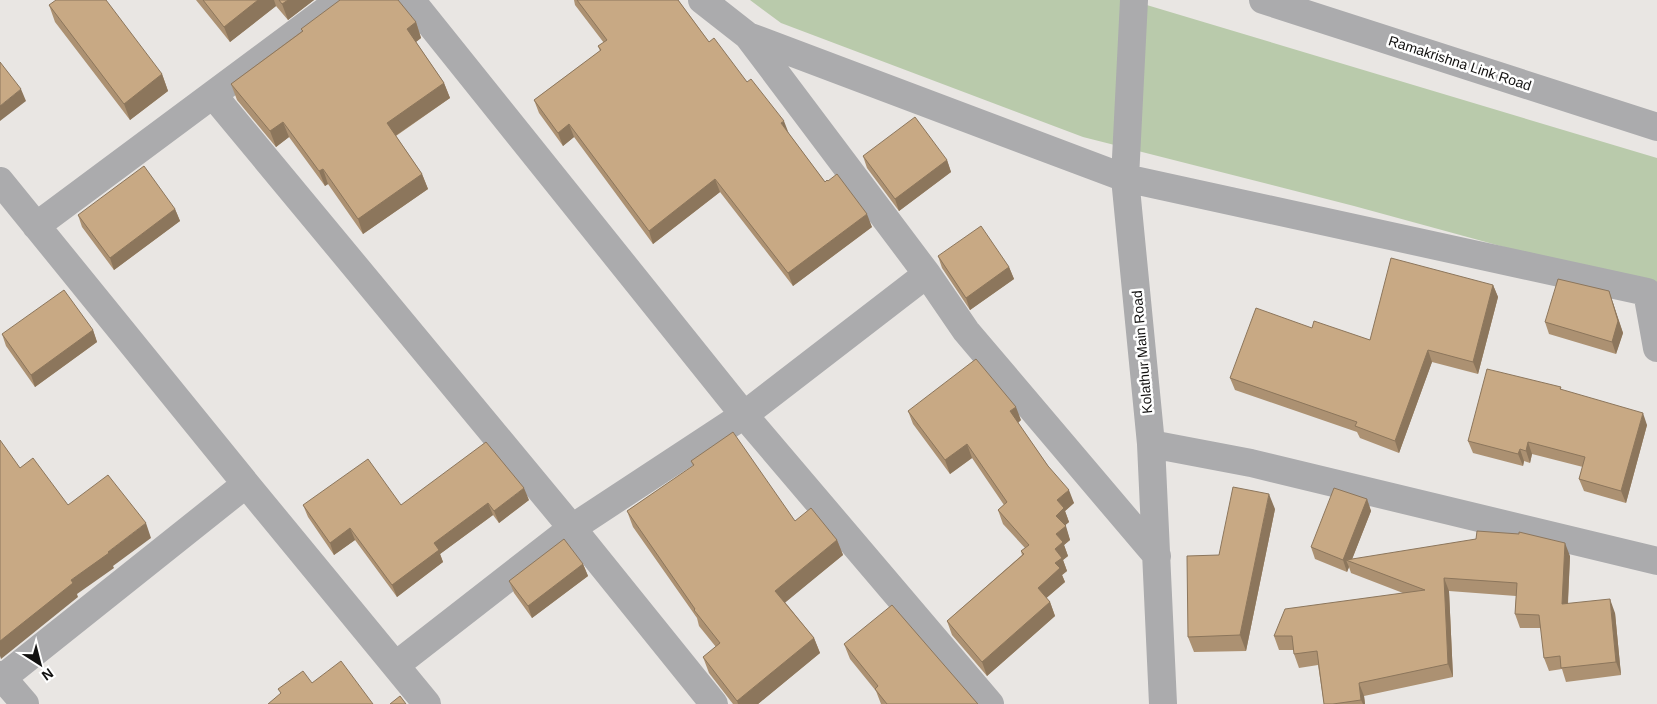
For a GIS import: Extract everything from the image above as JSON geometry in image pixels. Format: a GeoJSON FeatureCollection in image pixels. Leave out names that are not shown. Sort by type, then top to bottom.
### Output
{"type":"FeatureCollection","features":[{"type":"Feature","properties":{"kind":"street"},"geometry":{"type":"LineString","coordinates":[[36,226],[340,0]]}},
{"type":"Feature","properties":{"kind":"street"},"geometry":{"type":"LineString","coordinates":[[411,0],[744,415],[990,704]]}},
{"type":"Feature","properties":{"kind":"street"},"geometry":{"type":"LineString","coordinates":[[702,0],[748,36],[927,274],[966,331],[1157,556]]}},
{"type":"Feature","properties":{"kind":"street","name":"Kolathur Main Road"},"geometry":{"type":"LineString","coordinates":[[1134,0],[1125,178],[1151,444],[1163,704]]}},
{"type":"Feature","properties":{"kind":"street","name":"Ramakrishna Link Road"},"geometry":{"type":"LineString","coordinates":[[1263,0],[1657,127]]}},
{"type":"Feature","properties":{"kind":"street"},"geometry":{"type":"LineString","coordinates":[[748,36],[1125,178],[1652,294],[1657,348]]}},
{"type":"Feature","properties":{"kind":"street"},"geometry":{"type":"LineString","coordinates":[[213,95],[572,528],[714,704]]}},
{"type":"Feature","properties":{"kind":"street"},"geometry":{"type":"LineString","coordinates":[[0,181],[246,484],[428,704]]}},
{"type":"Feature","properties":{"kind":"street"},"geometry":{"type":"LineString","coordinates":[[396,665],[572,528],[744,415],[927,274]]}},
{"type":"Feature","properties":{"kind":"street"},"geometry":{"type":"LineString","coordinates":[[1151,444],[1251,463],[1657,561]]}},
{"type":"Feature","properties":{"kind":"street"},"geometry":{"type":"LineString","coordinates":[[24,704],[1,678],[246,484]]}},
{"type":"Feature","properties":{"kind":"green space"},"geometry":{"type":"Polygon","coordinates":[[[750,0],[1130,0],[1657,158],[1657,289],[1354,206],[1083,137],[781,23],[750,0]]]}},
{"type":"Feature","properties":{"kind":"building"},"geometry":{"type":"Polygon","coordinates":[[[56,0],[106,0],[162,74],[124,104],[49,5],[56,0]]]}},
{"type":"Feature","properties":{"kind":"building"},"geometry":{"type":"Polygon","coordinates":[[[203,0],[258,0],[224,27],[203,0]]]}},
{"type":"Feature","properties":{"kind":"building"},"geometry":{"type":"Polygon","coordinates":[[[279,0],[288,0],[282,4],[279,0]]]}},
{"type":"Feature","properties":{"kind":"building"},"geometry":{"type":"Polygon","coordinates":[[[340,0],[398,0],[416,22],[407,29],[444,83],[387,123],[422,174],[358,219],[323,169],[319,171],[283,122],[270,131],[231,84],[303,31],[301,29],[340,0]]]}},
{"type":"Feature","properties":{"kind":"building"},"geometry":{"type":"Polygon","coordinates":[[[577,0],[678,0],[709,42],[714,38],[747,82],[751,79],[784,121],[781,123],[825,182],[837,174],[867,214],[788,273],[715,179],[649,231],[569,124],[558,133],[534,100],[601,50],[598,46],[607,40],[577,0]]]}},
{"type":"Feature","properties":{"kind":"building"},"geometry":{"type":"Polygon","coordinates":[[[0,62],[21,89],[0,106],[0,62]]]}},
{"type":"Feature","properties":{"kind":"building"},"geometry":{"type":"Polygon","coordinates":[[[915,117],[947,160],[895,199],[863,156],[915,117]]]}},
{"type":"Feature","properties":{"kind":"building"},"geometry":{"type":"Polygon","coordinates":[[[144,166],[175,209],[110,258],[78,215],[144,166]]]}},
{"type":"Feature","properties":{"kind":"building"},"geometry":{"type":"Polygon","coordinates":[[[981,226],[1009,267],[966,298],[938,256],[981,226]]]}},
{"type":"Feature","properties":{"kind":"building"},"geometry":{"type":"Polygon","coordinates":[[[1391,258],[1493,285],[1473,362],[1428,350],[1395,441],[1355,426],[1357,422],[1230,378],[1256,308],[1312,328],[1314,321],[1370,340],[1391,258]]]}},
{"type":"Feature","properties":{"kind":"building"},"geometry":{"type":"Polygon","coordinates":[[[1558,279],[1609,291],[1618,321],[1612,342],[1545,322],[1558,279]]]}},
{"type":"Feature","properties":{"kind":"building"},"geometry":{"type":"Polygon","coordinates":[[[64,290],[93,330],[31,375],[2,334],[64,290]]]}},
{"type":"Feature","properties":{"kind":"building"},"geometry":{"type":"Polygon","coordinates":[[[976,359],[1016,407],[1010,411],[1048,466],[1069,490],[1057,500],[1064,508],[1056,516],[1066,526],[1056,534],[1063,542],[1055,549],[1062,558],[1055,563],[1060,568],[1038,588],[1050,602],[982,662],[947,621],[1024,554],[1021,551],[1029,545],[998,510],[1007,502],[967,444],[945,460],[908,411],[976,359]]]}},
{"type":"Feature","properties":{"kind":"building"},"geometry":{"type":"Polygon","coordinates":[[[1487,369],[1561,387],[1560,389],[1643,413],[1621,491],[1579,479],[1585,457],[1528,442],[1526,451],[1520,449],[1518,454],[1468,441],[1487,369]]]}},
{"type":"Feature","properties":{"kind":"building"},"geometry":{"type":"Polygon","coordinates":[[[733,432],[795,521],[811,508],[837,540],[775,591],[814,638],[737,701],[703,657],[720,643],[694,610],[627,511],[694,465],[691,461],[733,432]]]}},
{"type":"Feature","properties":{"kind":"building"},"geometry":{"type":"Polygon","coordinates":[[[0,440],[20,468],[33,458],[68,505],[108,475],[146,523],[71,580],[73,583],[0,641],[0,440]]]}},
{"type":"Feature","properties":{"kind":"building"},"geometry":{"type":"Polygon","coordinates":[[[486,442],[524,488],[494,511],[488,503],[434,543],[439,550],[392,585],[350,528],[330,543],[303,505],[368,459],[401,505],[486,442]]]}},
{"type":"Feature","properties":{"kind":"building"},"geometry":{"type":"Polygon","coordinates":[[[1233,487],[1269,494],[1240,635],[1188,637],[1187,556],[1219,555],[1233,487]]]}},
{"type":"Feature","properties":{"kind":"building"},"geometry":{"type":"Polygon","coordinates":[[[1334,488],[1367,499],[1343,560],[1311,547],[1334,488]]]}},
{"type":"Feature","properties":{"kind":"building"},"geometry":{"type":"Polygon","coordinates":[[[1477,531],[1519,534],[1519,532],[1565,543],[1562,604],[1610,599],[1616,662],[1561,668],[1560,656],[1544,658],[1539,615],[1515,614],[1517,583],[1444,578],[1448,664],[1359,683],[1361,700],[1324,704],[1317,651],[1294,654],[1292,636],[1274,636],[1285,609],[1425,590],[1346,560],[1476,539],[1477,531]]]}},
{"type":"Feature","properties":{"kind":"building"},"geometry":{"type":"Polygon","coordinates":[[[564,539],[583,564],[528,606],[509,581],[564,539]]]}},
{"type":"Feature","properties":{"kind":"building"},"geometry":{"type":"Polygon","coordinates":[[[892,605],[978,704],[887,704],[875,689],[878,686],[844,644],[892,605]]]}},
{"type":"Feature","properties":{"kind":"building"},"geometry":{"type":"Polygon","coordinates":[[[341,661],[373,704],[268,704],[281,693],[278,689],[303,671],[312,683],[341,661]]]}},
{"type":"Feature","properties":{"kind":"building"},"geometry":{"type":"Polygon","coordinates":[[[400,696],[406,704],[390,704],[400,696]]]}}]}
